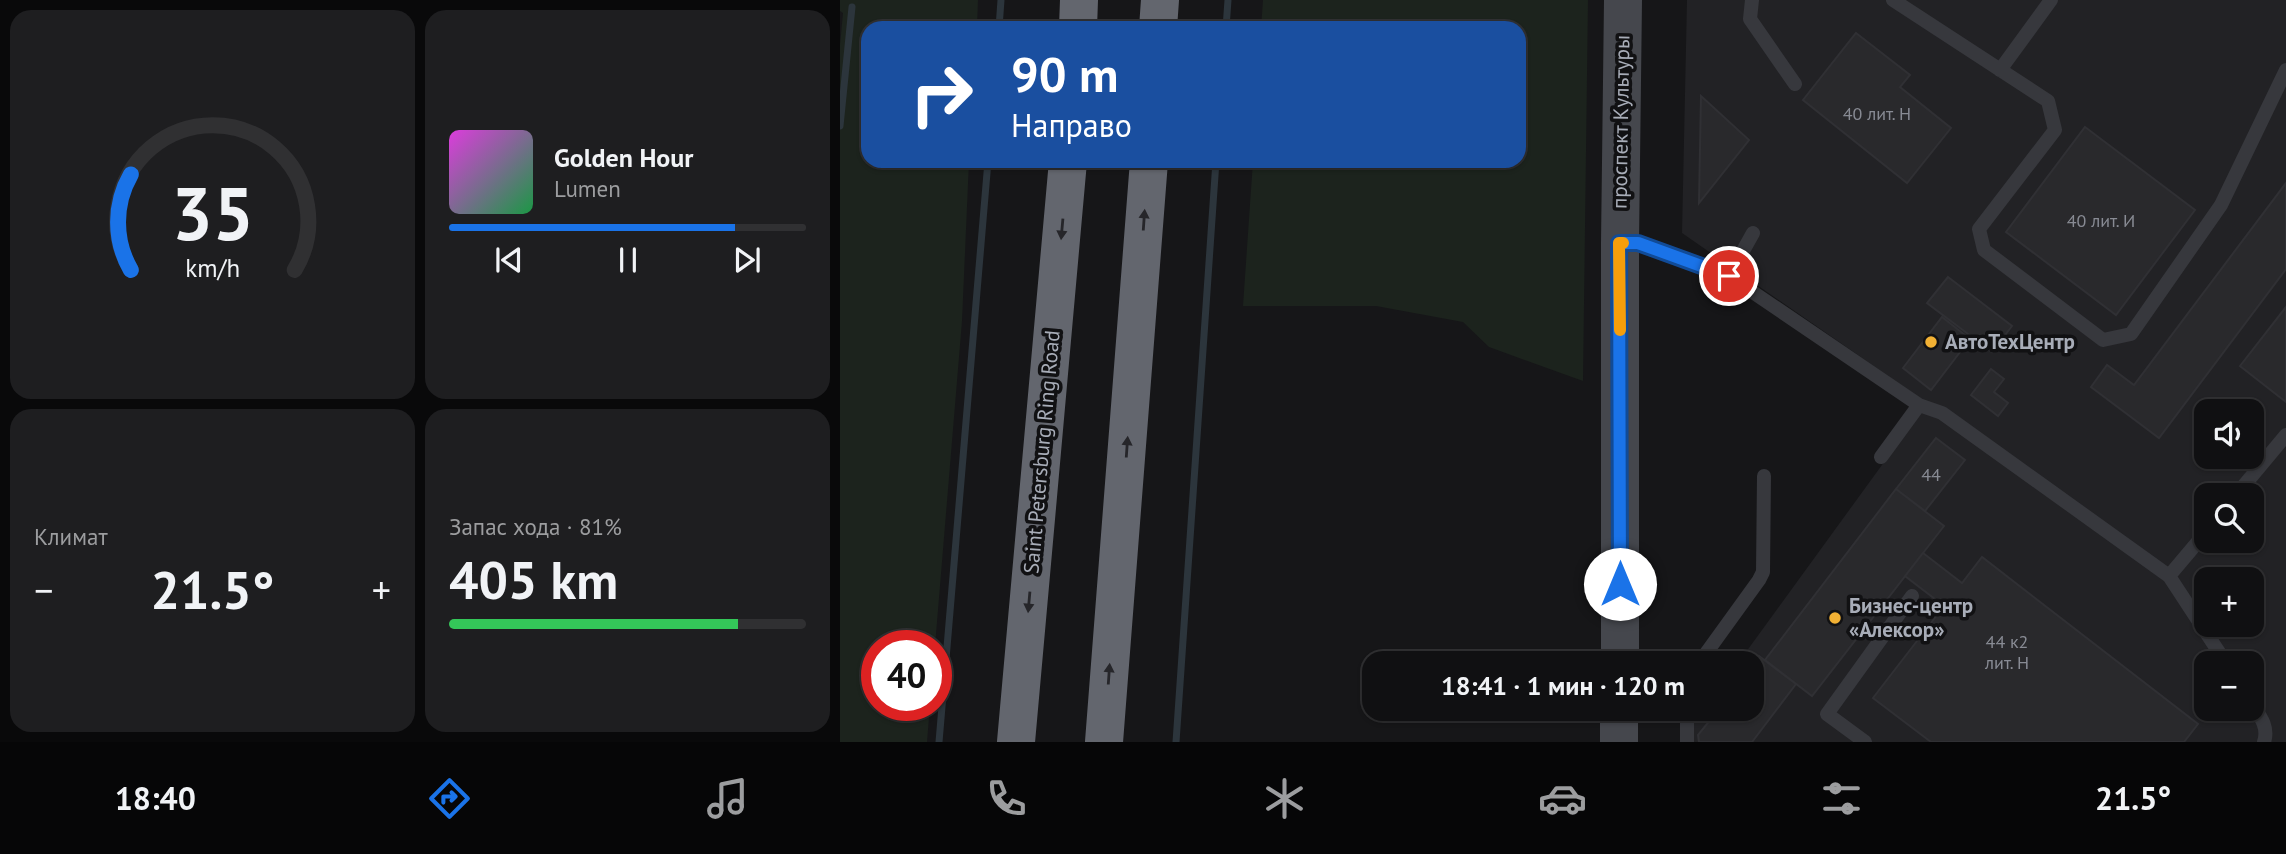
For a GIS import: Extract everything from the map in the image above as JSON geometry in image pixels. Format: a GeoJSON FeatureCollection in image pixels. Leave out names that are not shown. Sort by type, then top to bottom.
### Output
{"type":"FeatureCollection","features":[{"type":"Feature","properties":{"kind":"highway"},"geometry":{"type":"LineString","coordinates":[[1078,21],[1079,0]]}},
{"type":"Feature","properties":{"kind":"highway"},"geometry":{"type":"LineString","coordinates":[[1158,21],[1160,0]]}},
{"type":"Feature","properties":{"kind":"highway","name":"Saint Petersburg Ring Road"},"geometry":{"type":"LineString","coordinates":[[1016,742],[1067,168]]}},
{"type":"Feature","properties":{"kind":"highway"},"geometry":{"type":"LineString","coordinates":[[1104,742],[1148,168]]}},
{"type":"Feature","properties":{"kind":"street","name":"проспект Культуры"},"geometry":{"type":"LineString","coordinates":[[1620,651],[1619,243],[1623,0]]}},
{"type":"Feature","properties":{"kind":"street"},"geometry":{"type":"LineString","coordinates":[[1619,721],[1619,742]]}},
{"type":"Feature","properties":{"kind":"lane"},"geometry":{"type":"LineString","coordinates":[[1752,0],[1750,19],[1795,84]]}},
{"type":"Feature","properties":{"kind":"lane"},"geometry":{"type":"LineString","coordinates":[[1893,0],[2048,101],[2055,130],[1979,229],[1984,250],[2103,340],[2131,334],[2221,205],[2286,70]]}},
{"type":"Feature","properties":{"kind":"lane"},"geometry":{"type":"LineString","coordinates":[[2000,70],[2051,0]]}},
{"type":"Feature","properties":{"kind":"lane"},"geometry":{"type":"LineString","coordinates":[[1729,276],[1754,233]]}},
{"type":"Feature","properties":{"kind":"lane"},"geometry":{"type":"LineString","coordinates":[[1619,243],[1638,243],[1729,276],[1919,405],[1942,413],[2169,576],[2218,651]]}},
{"type":"Feature","properties":{"kind":"lane"},"geometry":{"type":"LineString","coordinates":[[1881,457],[1919,405]]}},
{"type":"Feature","properties":{"kind":"lane"},"geometry":{"type":"LineString","coordinates":[[2246,483],[2286,435]]}},
{"type":"Feature","properties":{"kind":"lane"},"geometry":{"type":"LineString","coordinates":[[1707,651],[1763,572],[1764,476]]}},
{"type":"Feature","properties":{"kind":"lane"},"geometry":{"type":"LineString","coordinates":[[2169,576],[2194,546]]}},
{"type":"Feature","properties":{"kind":"lane"},"geometry":{"type":"LineString","coordinates":[[1865,742],[1827,714],[1912,596]]}},
{"type":"Feature","properties":{"kind":"lane"},"geometry":{"type":"LineString","coordinates":[[1687,742],[1688,721]]}},
{"type":"Feature","properties":{"kind":"lane"},"geometry":{"type":"LineString","coordinates":[[2263,721],[2266,737],[2264,742]]}},
{"type":"Feature","properties":{"kind":"shaded area"},"geometry":{"type":"Polygon","coordinates":[[[840,0],[978,0],[977,21],[861,21],[861,168],[969,168],[962,321],[936,630],[861,630],[861,721],[929,721],[927,742],[840,742],[840,45],[843,13],[840,11],[840,0]]]}},
{"type":"Feature","properties":{"kind":"shaded area"},"geometry":{"type":"Polygon","coordinates":[[[1263,0],[1588,0],[1583,381],[1489,347],[1463,322],[1376,306],[1243,306],[1253,168],[1526,168],[1526,21],[1262,21],[1263,0]]]}},
{"type":"Feature","properties":{"kind":"shaded area"},"geometry":{"type":"Polygon","coordinates":[[[1687,0],[2286,0],[2286,742],[1680,742],[1695,721],[1764,721],[1764,651],[1747,651],[1927,403],[1682,233],[1687,0]]]}},
{"type":"Feature","properties":{"kind":"building"},"geometry":{"type":"Polygon","coordinates":[[[1856,33],[1910,75],[1900,87],[1951,128],[1907,183],[1803,100],[1856,33]]]}},
{"type":"Feature","properties":{"kind":"building"},"geometry":{"type":"Polygon","coordinates":[[[1701,96],[1749,140],[1699,203],[1701,96]]]}},
{"type":"Feature","properties":{"kind":"building"},"geometry":{"type":"Polygon","coordinates":[[[2085,127],[2195,210],[2116,315],[2006,232],[2085,127]]]}},
{"type":"Feature","properties":{"kind":"building"},"geometry":{"type":"Polygon","coordinates":[[[2286,183],[2286,269],[2159,438],[2091,387],[2107,365],[2134,385],[2286,183]]]}},
{"type":"Feature","properties":{"kind":"building"},"geometry":{"type":"Polygon","coordinates":[[[1948,277],[2012,326],[1992,352],[1927,303],[1948,277]]]}},
{"type":"Feature","properties":{"kind":"building"},"geometry":{"type":"Polygon","coordinates":[[[2286,307],[2286,402],[2240,366],[2286,307]]]}},
{"type":"Feature","properties":{"kind":"building"},"geometry":{"type":"Polygon","coordinates":[[[1942,317],[1970,339],[1931,390],[1903,368],[1942,317]]]}},
{"type":"Feature","properties":{"kind":"building"},"geometry":{"type":"Polygon","coordinates":[[[1991,369],[2004,379],[1994,392],[2008,403],[1998,416],[1971,395],[1991,369]]]}},
{"type":"Feature","properties":{"kind":"building"},"geometry":{"type":"Polygon","coordinates":[[[1936,438],[1965,460],[1925,511],[1896,489],[1936,438]]]}},
{"type":"Feature","properties":{"kind":"building","name":"Бизнес-центр «Алексор»"},"geometry":{"type":"Polygon","coordinates":[[[1896,489],[1944,526],[1812,696],[1765,660],[1896,489]]]}},
{"type":"Feature","properties":{"kind":"building"},"geometry":{"type":"Polygon","coordinates":[[[1923,553],[1962,583],[1982,557],[2198,724],[2184,742],[1931,742],[1873,698],[1944,606],[1905,576],[1923,553]]]}},
{"type":"Feature","properties":{"kind":"building"},"geometry":{"type":"Polygon","coordinates":[[[1764,660],[1796,684],[1752,742],[1699,742],[1698,735],[1709,721],[1764,721],[1764,660]]]}},
{"type":"Feature","properties":{"kind":"waterway"},"geometry":{"type":"LineString","coordinates":[[1000,21],[1001,0]]}},
{"type":"Feature","properties":{"kind":"waterway"},"geometry":{"type":"LineString","coordinates":[[1226,21],[1228,0]]}},
{"type":"Feature","properties":{"kind":"waterway"},"geometry":{"type":"LineString","coordinates":[[840,126],[852,7]]}},
{"type":"Feature","properties":{"kind":"waterway"},"geometry":{"type":"LineString","coordinates":[[939,742],[987,168]]}},
{"type":"Feature","properties":{"kind":"waterway"},"geometry":{"type":"LineString","coordinates":[[1176,742],[1216,168]]}},
{"type":"Feature","properties":{"kind":"slow traffic"},"geometry":{"type":"LineString","coordinates":[[1620,330],[1619,243],[1623,243]]}},
{"type":"Feature","properties":{"kind":"place","name":"АвтоТехЦентр"},"geometry":{"type":"Point","coordinates":[1931,342]}},
{"type":"Feature","properties":{"kind":"place","name":"Бизнес-центр «Алексор»"},"geometry":{"type":"Point","coordinates":[1835,618]}},
{"type":"Feature","properties":{"kind":"route"},"geometry":{"type":"LineString","coordinates":[[1620,584],[1619,243],[1638,243],[1729,276]]}}]}
